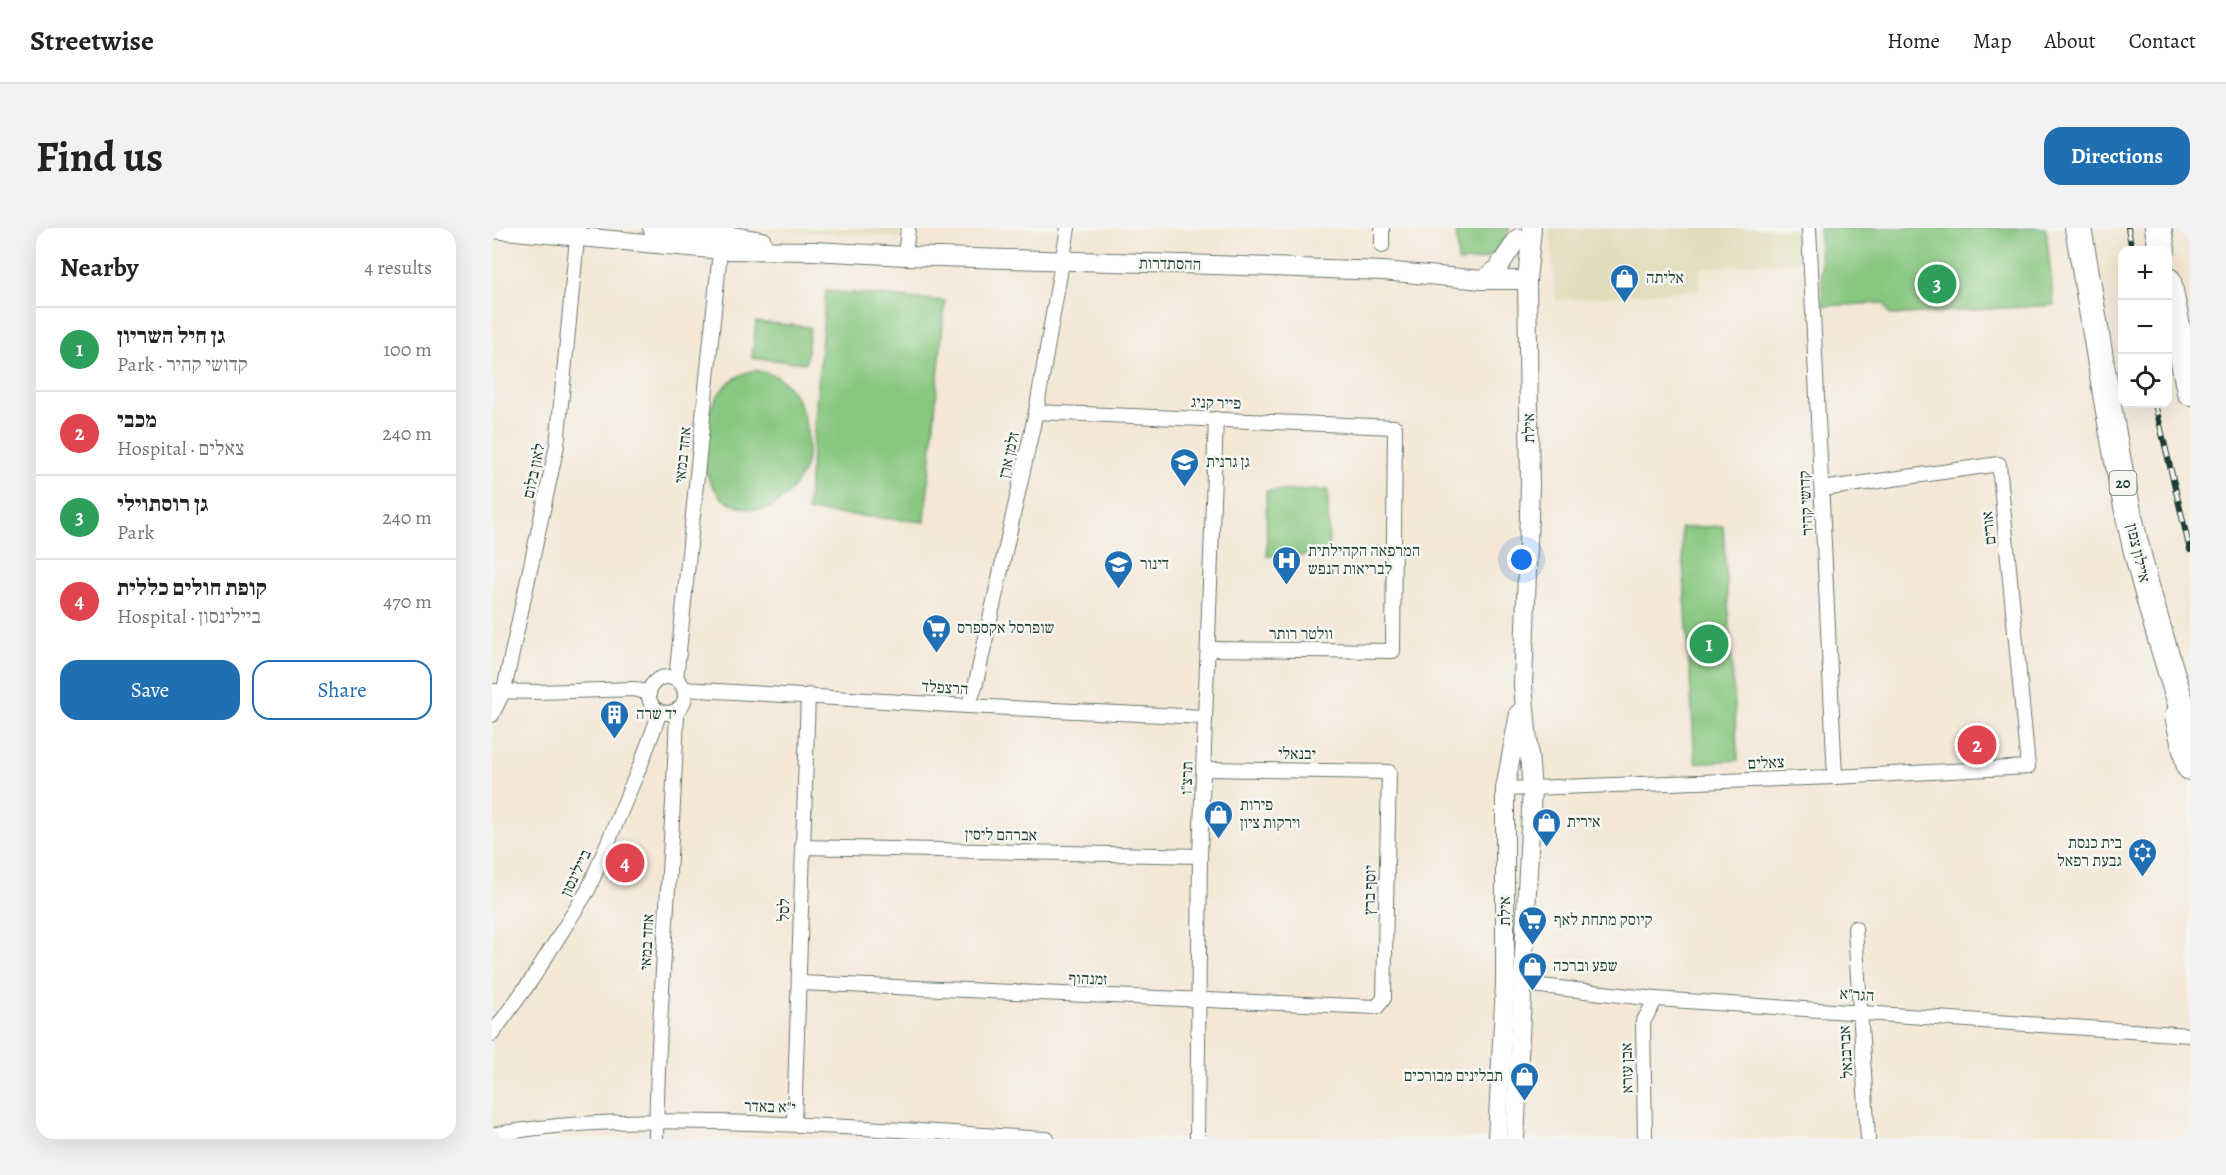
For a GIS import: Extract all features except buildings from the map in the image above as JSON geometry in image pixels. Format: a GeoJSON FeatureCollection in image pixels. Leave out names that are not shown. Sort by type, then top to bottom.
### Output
{"type":"FeatureCollection","features":[{"type":"Feature","properties":{"kind":"highway"},"geometry":{"type":"LineString","coordinates":[[2158,228],[2161,246]]}},
{"type":"Feature","properties":{"kind":"highway","name":"איילון צפון"},"geometry":{"type":"LineString","coordinates":[[2078,231],[2087,291],[2135,542],[2156,623],[2190,732]]}},
{"type":"Feature","properties":{"kind":"highway"},"geometry":{"type":"LineString","coordinates":[[2172,300],[2190,392]]}},
{"type":"Feature","properties":{"kind":"highway"},"geometry":{"type":"LineString","coordinates":[[2156,623],[2190,767]]}},
{"type":"Feature","properties":{"kind":"street","name":"ההסתדרות"},"geometry":{"type":"LineString","coordinates":[[652,228],[721,242]]}},
{"type":"Feature","properties":{"kind":"street"},"geometry":{"type":"LineString","coordinates":[[905,256],[908,228]]}},
{"type":"Feature","properties":{"kind":"street","name":"זלמן ארן"},"geometry":{"type":"LineString","coordinates":[[971,706],[1036,412],[1068,228]]}},
{"type":"Feature","properties":{"kind":"street"},"geometry":{"type":"LineString","coordinates":[[1382,228],[1382,246]]}},
{"type":"Feature","properties":{"kind":"street","name":"קדושי קהיר"},"geometry":{"type":"LineString","coordinates":[[1809,228],[1835,777]]}},
{"type":"Feature","properties":{"kind":"street","name":"ההסתדרות"},"geometry":{"type":"LineString","coordinates":[[492,229],[721,242],[814,251],[905,256],[1383,272],[1483,280],[1527,280]]}},
{"type":"Feature","properties":{"kind":"street"},"geometry":{"type":"LineString","coordinates":[[1483,280],[1498,268],[1523,231]]}},
{"type":"Feature","properties":{"kind":"street","name":"אילת"},"geometry":{"type":"LineString","coordinates":[[1510,1138],[1523,984],[1532,789],[1523,685],[1530,486],[1527,280],[1523,231]]}},
{"type":"Feature","properties":{"kind":"street","name":"לאון בלום"},"geometry":{"type":"LineString","coordinates":[[495,701],[557,445],[578,233]]}},
{"type":"Feature","properties":{"kind":"street","name":"אחד במאי"},"geometry":{"type":"LineString","coordinates":[[680,685],[689,543],[721,242]]}},
{"type":"Feature","properties":{"kind":"street","name":"פייר קניג"},"geometry":{"type":"LineString","coordinates":[[1036,412],[1395,427],[1393,651]]}},
{"type":"Feature","properties":{"kind":"street","name":"תרצ\"ו"},"geometry":{"type":"LineString","coordinates":[[1197,1139],[1200,856],[1216,419]]}},
{"type":"Feature","properties":{"kind":"street","name":"אורים"},"geometry":{"type":"LineString","coordinates":[[1822,489],[1999,464],[2028,767]]}},
{"type":"Feature","properties":{"kind":"street","name":"וולטר רותר"},"geometry":{"type":"LineString","coordinates":[[1208,649],[1393,651]]}},
{"type":"Feature","properties":{"kind":"street"},"geometry":{"type":"LineString","coordinates":[[670,678],[680,685],[684,701],[677,710],[671,713],[660,712],[651,704],[649,693],[651,687],[659,679],[670,678]]}},
{"type":"Feature","properties":{"kind":"street","name":"הרצפלד"},"geometry":{"type":"LineString","coordinates":[[680,685],[971,706],[1205,717]]}},
{"type":"Feature","properties":{"kind":"street","name":"אילת"},"geometry":{"type":"LineString","coordinates":[[1510,1138],[1505,965],[1505,789],[1523,685]]}},
{"type":"Feature","properties":{"kind":"street"},"geometry":{"type":"LineString","coordinates":[[495,701],[538,693],[634,689],[649,693]]}},
{"type":"Feature","properties":{"kind":"street","name":"לסל"},"geometry":{"type":"LineString","coordinates":[[794,1125],[808,695]]}},
{"type":"Feature","properties":{"kind":"street","name":"אחד במאי"},"geometry":{"type":"LineString","coordinates":[[656,1139],[663,942],[677,710]]}},
{"type":"Feature","properties":{"kind":"street","name":"ביילינסון"},"geometry":{"type":"LineString","coordinates":[[492,1034],[532,980],[588,890],[660,712]]}},
{"type":"Feature","properties":{"kind":"street","name":"צאלים"},"geometry":{"type":"LineString","coordinates":[[1505,789],[1835,777],[2028,767]]}},
{"type":"Feature","properties":{"kind":"street","name":"יבנאלי"},"geometry":{"type":"LineString","coordinates":[[1204,769],[1389,772]]}},
{"type":"Feature","properties":{"kind":"street","name":"יוסף ברץ"},"geometry":{"type":"LineString","coordinates":[[1377,1007],[1384,998],[1389,772]]}},
{"type":"Feature","properties":{"kind":"street","name":"אברהם ליסין"},"geometry":{"type":"LineString","coordinates":[[802,846],[1200,856]]}},
{"type":"Feature","properties":{"kind":"street","name":"אברבנאל"},"geometry":{"type":"LineString","coordinates":[[1855,927],[1868,1139]]}},
{"type":"Feature","properties":{"kind":"street"},"geometry":{"type":"LineString","coordinates":[[1505,965],[1523,984]]}},
{"type":"Feature","properties":{"kind":"street","name":"זמנהוף"},"geometry":{"type":"LineString","coordinates":[[799,983],[1377,1007]]}},
{"type":"Feature","properties":{"kind":"street","name":"הגר\"א"},"geometry":{"type":"LineString","coordinates":[[1523,984],[1656,999],[2190,1035]]}},
{"type":"Feature","properties":{"kind":"street","name":"אבן עזרא"},"geometry":{"type":"LineString","coordinates":[[1646,1139],[1643,1022],[1656,999]]}},
{"type":"Feature","properties":{"kind":"street","name":"י\"א באדר"},"geometry":{"type":"LineString","coordinates":[[492,1135],[534,1128],[656,1120],[1047,1139]]}},
{"type":"Feature","properties":{"kind":"shaded area"},"geometry":{"type":"Polygon","coordinates":[[[760,228],[900,228],[899,238],[760,228]]]}},
{"type":"Feature","properties":{"kind":"shaded area"},"geometry":{"type":"Polygon","coordinates":[[[1550,228],[1796,228],[1798,261],[1702,268],[1699,290],[1556,300],[1550,228]]]}},
{"type":"Feature","properties":{"kind":"green space"},"geometry":{"type":"Polygon","coordinates":[[[1456,228],[1510,228],[1500,246],[1490,256],[1458,262],[1456,228]]]}},
{"type":"Feature","properties":{"kind":"green space"},"geometry":{"type":"Polygon","coordinates":[[[1819,228],[2046,228],[2054,305],[1890,315],[1884,303],[1823,306],[1819,228]]]}},
{"type":"Feature","properties":{"kind":"green space"},"geometry":{"type":"Polygon","coordinates":[[[826,291],[945,301],[925,522],[807,511],[826,291]]]}},
{"type":"Feature","properties":{"kind":"green space"},"geometry":{"type":"Polygon","coordinates":[[[756,322],[810,327],[806,363],[752,358],[756,322]]]}},
{"type":"Feature","properties":{"kind":"green space"},"geometry":{"type":"Polygon","coordinates":[[[754,370],[776,376],[786,384],[800,405],[808,443],[805,467],[795,484],[774,505],[759,510],[745,508],[722,498],[709,479],[701,452],[704,428],[716,399],[729,383],[754,370]]]}},
{"type":"Feature","properties":{"kind":"green space"},"geometry":{"type":"Polygon","coordinates":[[[1328,490],[1329,555],[1267,556],[1266,491],[1328,490]]]}},
{"type":"Feature","properties":{"kind":"green space"},"geometry":{"type":"Polygon","coordinates":[[[1723,526],[1738,760],[1695,763],[1681,528],[1723,526]]]}},
{"type":"Feature","properties":{"kind":"railway"},"geometry":{"type":"LineString","coordinates":[[2128,228],[2131,246]]}},
{"type":"Feature","properties":{"kind":"railway"},"geometry":{"type":"LineString","coordinates":[[2156,408],[2190,550]]}},
{"type":"Feature","properties":{"kind":"place","name":"גן רוסתוילי"},"geometry":{"type":"Point","coordinates":[1937,284]}},
{"type":"Feature","properties":{"kind":"place","name":"אליתה"},"geometry":{"type":"Point","coordinates":[1625,304]}},
{"type":"Feature","properties":{"kind":"place","name":"גן גרנית"},"geometry":{"type":"Point","coordinates":[1185,488]}},
{"type":"Feature","properties":{"kind":"place","name":"המרפאה הקהילתית לבריאות הנפש"},"geometry":{"type":"Point","coordinates":[1287,586]}},
{"type":"Feature","properties":{"kind":"place","name":"דינור"},"geometry":{"type":"Point","coordinates":[1119,590]}},
{"type":"Feature","properties":{"kind":"place","name":"גן חיל השריון"},"geometry":{"type":"Point","coordinates":[1709,644]}},
{"type":"Feature","properties":{"kind":"place","name":"שופרסל אקספרס"},"geometry":{"type":"Point","coordinates":[936,654]}},
{"type":"Feature","properties":{"kind":"place","name":"יד שרה"},"geometry":{"type":"Point","coordinates":[615,740]}},
{"type":"Feature","properties":{"kind":"place","name":"מכבי"},"geometry":{"type":"Point","coordinates":[1977,745]}},
{"type":"Feature","properties":{"kind":"place","name":"פירות וירקות ציון"},"geometry":{"type":"Point","coordinates":[1219,840]}},
{"type":"Feature","properties":{"kind":"place","name":"אירית"},"geometry":{"type":"Point","coordinates":[1546,848]}},
{"type":"Feature","properties":{"kind":"place","name":"קופת חולים כללית"},"geometry":{"type":"Point","coordinates":[625,863]}},
{"type":"Feature","properties":{"kind":"place","name":"בית כנסת גבעת רפאל"},"geometry":{"type":"Point","coordinates":[2143,878]}},
{"type":"Feature","properties":{"kind":"place","name":"קיוסק מתחת לאף"},"geometry":{"type":"Point","coordinates":[1533,946]}},
{"type":"Feature","properties":{"kind":"place","name":"שפע וברכה"},"geometry":{"type":"Point","coordinates":[1532,992]}},
{"type":"Feature","properties":{"kind":"place","name":"תבלינים מבורכים"},"geometry":{"type":"Point","coordinates":[1524,1102]}}]}
